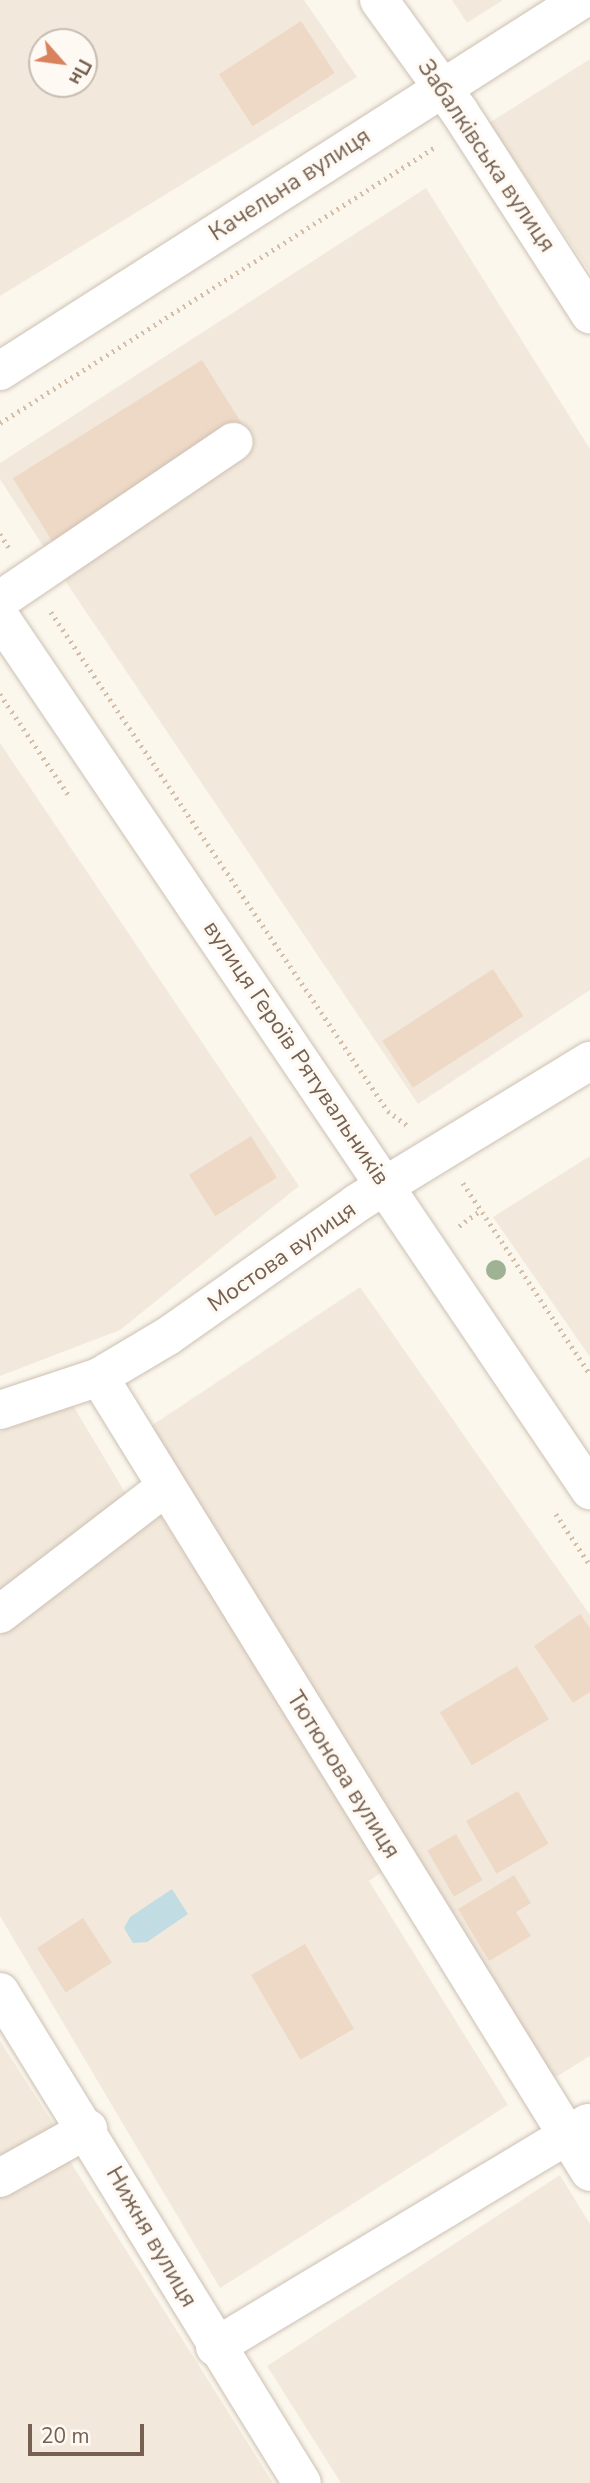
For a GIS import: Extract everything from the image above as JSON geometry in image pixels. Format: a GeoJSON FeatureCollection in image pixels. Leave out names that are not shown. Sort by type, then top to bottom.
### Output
{"type":"FeatureCollection","features":[{"type":"Feature","properties":{"kind":"street","name":"Забалківська вулиця"},"geometry":{"type":"LineString","coordinates":[[379,0],[469,126],[590,313]]}},
{"type":"Feature","properties":{"kind":"street","name":"Качельна вулиця"},"geometry":{"type":"LineString","coordinates":[[0,371],[581,0]]}},
{"type":"Feature","properties":{"kind":"street"},"geometry":{"type":"LineString","coordinates":[[15,590],[233,442]]}},
{"type":"Feature","properties":{"kind":"street","name":"вулиця Героїв Рятувальників"},"geometry":{"type":"LineString","coordinates":[[0,617],[590,1490]]}},
{"type":"Feature","properties":{"kind":"street","name":"Мостова вулиця"},"geometry":{"type":"LineString","coordinates":[[0,1410],[99,1377],[167,1336],[387,1186],[590,1061]]}},
{"type":"Feature","properties":{"kind":"street","name":"Тютюнова вулиця"},"geometry":{"type":"LineString","coordinates":[[99,1377],[164,1488],[578,2128],[590,2172]]}},
{"type":"Feature","properties":{"kind":"street"},"geometry":{"type":"LineString","coordinates":[[0,1614],[164,1488]]}},
{"type":"Feature","properties":{"kind":"street","name":"Нижня вулиця"},"geometry":{"type":"LineString","coordinates":[[0,1992],[88,2129],[215,2347],[302,2483]]}},
{"type":"Feature","properties":{"kind":"street"},"geometry":{"type":"LineString","coordinates":[[215,2347],[578,2128]]}},
{"type":"Feature","properties":{"kind":"street"},"geometry":{"type":"LineString","coordinates":[[0,2178],[88,2129]]}},
{"type":"Feature","properties":{"kind":"path"},"geometry":{"type":"LineString","coordinates":[[0,423],[469,126]]}},
{"type":"Feature","properties":{"kind":"path"},"geometry":{"type":"LineString","coordinates":[[0,534],[15,590],[388,1111],[442,1152],[590,1374]]}},
{"type":"Feature","properties":{"kind":"shaded area"},"geometry":{"type":"Polygon","coordinates":[[[0,0],[304,0],[357,77],[0,296],[0,0]]]}},
{"type":"Feature","properties":{"kind":"shaded area"},"geometry":{"type":"Polygon","coordinates":[[[452,0],[503,0],[467,23],[452,0]]]}},
{"type":"Feature","properties":{"kind":"shaded area"},"geometry":{"type":"Polygon","coordinates":[[[590,59],[590,272],[489,123],[590,59]]]}},
{"type":"Feature","properties":{"kind":"shaded area"},"geometry":{"type":"Polygon","coordinates":[[[426,188],[590,449],[590,990],[418,1104],[68,585],[0,479],[0,463],[426,188]]]}},
{"type":"Feature","properties":{"kind":"shaded area"},"geometry":{"type":"Polygon","coordinates":[[[0,743],[299,1186],[120,1330],[0,1376],[0,743]]]}},
{"type":"Feature","properties":{"kind":"shaded area"},"geometry":{"type":"Polygon","coordinates":[[[590,1156],[590,1357],[493,1217],[590,1156]]]}},
{"type":"Feature","properties":{"kind":"shaded area"},"geometry":{"type":"Polygon","coordinates":[[[360,1287],[590,1615],[590,2056],[548,2082],[151,1426],[360,1287]]]}},
{"type":"Feature","properties":{"kind":"shaded area"},"geometry":{"type":"Polygon","coordinates":[[[72,1404],[126,1494],[0,1593],[0,1432],[72,1404]]]}},
{"type":"Feature","properties":{"kind":"shaded area"},"geometry":{"type":"Polygon","coordinates":[[[160,1515],[386,1869],[369,1881],[508,2105],[220,2288],[0,1916],[0,1636],[160,1515]]]}},
{"type":"Feature","properties":{"kind":"shaded area"},"geometry":{"type":"Polygon","coordinates":[[[0,2041],[58,2131],[0,2165],[0,2041]]]}},
{"type":"Feature","properties":{"kind":"shaded area"},"geometry":{"type":"Polygon","coordinates":[[[66,2155],[273,2483],[0,2483],[0,2192],[66,2155]]]}},
{"type":"Feature","properties":{"kind":"shaded area"},"geometry":{"type":"Polygon","coordinates":[[[560,2175],[590,2224],[590,2483],[341,2483],[267,2366],[560,2175]]]}},
{"type":"Feature","properties":{"kind":"water"},"geometry":{"type":"Polygon","coordinates":[[[172,1889],[188,1914],[147,1942],[133,1943],[124,1928],[130,1917],[172,1889]]]}},
{"type":"Feature","properties":{"kind":"building"},"geometry":{"type":"Polygon","coordinates":[[[301,21],[335,73],[253,126],[219,74],[301,21]]]}},
{"type":"Feature","properties":{"kind":"building"},"geometry":{"type":"Polygon","coordinates":[[[202,360],[242,424],[53,542],[13,478],[202,360]]]}},
{"type":"Feature","properties":{"kind":"building"},"geometry":{"type":"Polygon","coordinates":[[[493,969],[523,1016],[413,1088],[382,1041],[493,969]]]}},
{"type":"Feature","properties":{"kind":"building"},"geometry":{"type":"Polygon","coordinates":[[[251,1136],[277,1178],[215,1216],[189,1175],[251,1136]]]}},
{"type":"Feature","properties":{"kind":"building"},"geometry":{"type":"Polygon","coordinates":[[[580,1614],[590,1628],[590,1692],[573,1703],[534,1646],[580,1614]]]}},
{"type":"Feature","properties":{"kind":"building"},"geometry":{"type":"Polygon","coordinates":[[[517,1666],[549,1719],[472,1765],[440,1712],[517,1666]]]}},
{"type":"Feature","properties":{"kind":"building"},"geometry":{"type":"Polygon","coordinates":[[[518,1791],[548,1844],[497,1874],[466,1821],[518,1791]]]}},
{"type":"Feature","properties":{"kind":"building"},"geometry":{"type":"Polygon","coordinates":[[[456,1834],[482,1880],[454,1896],[427,1850],[456,1834]]]}},
{"type":"Feature","properties":{"kind":"building"},"geometry":{"type":"Polygon","coordinates":[[[514,1875],[531,1903],[516,1912],[531,1936],[489,1961],[458,1909],[514,1875]]]}},
{"type":"Feature","properties":{"kind":"building"},"geometry":{"type":"Polygon","coordinates":[[[83,1918],[112,1962],[66,1992],[37,1948],[83,1918]]]}},
{"type":"Feature","properties":{"kind":"building"},"geometry":{"type":"Polygon","coordinates":[[[305,1944],[354,2029],[300,2060],[251,1975],[305,1944]]]}}]}
